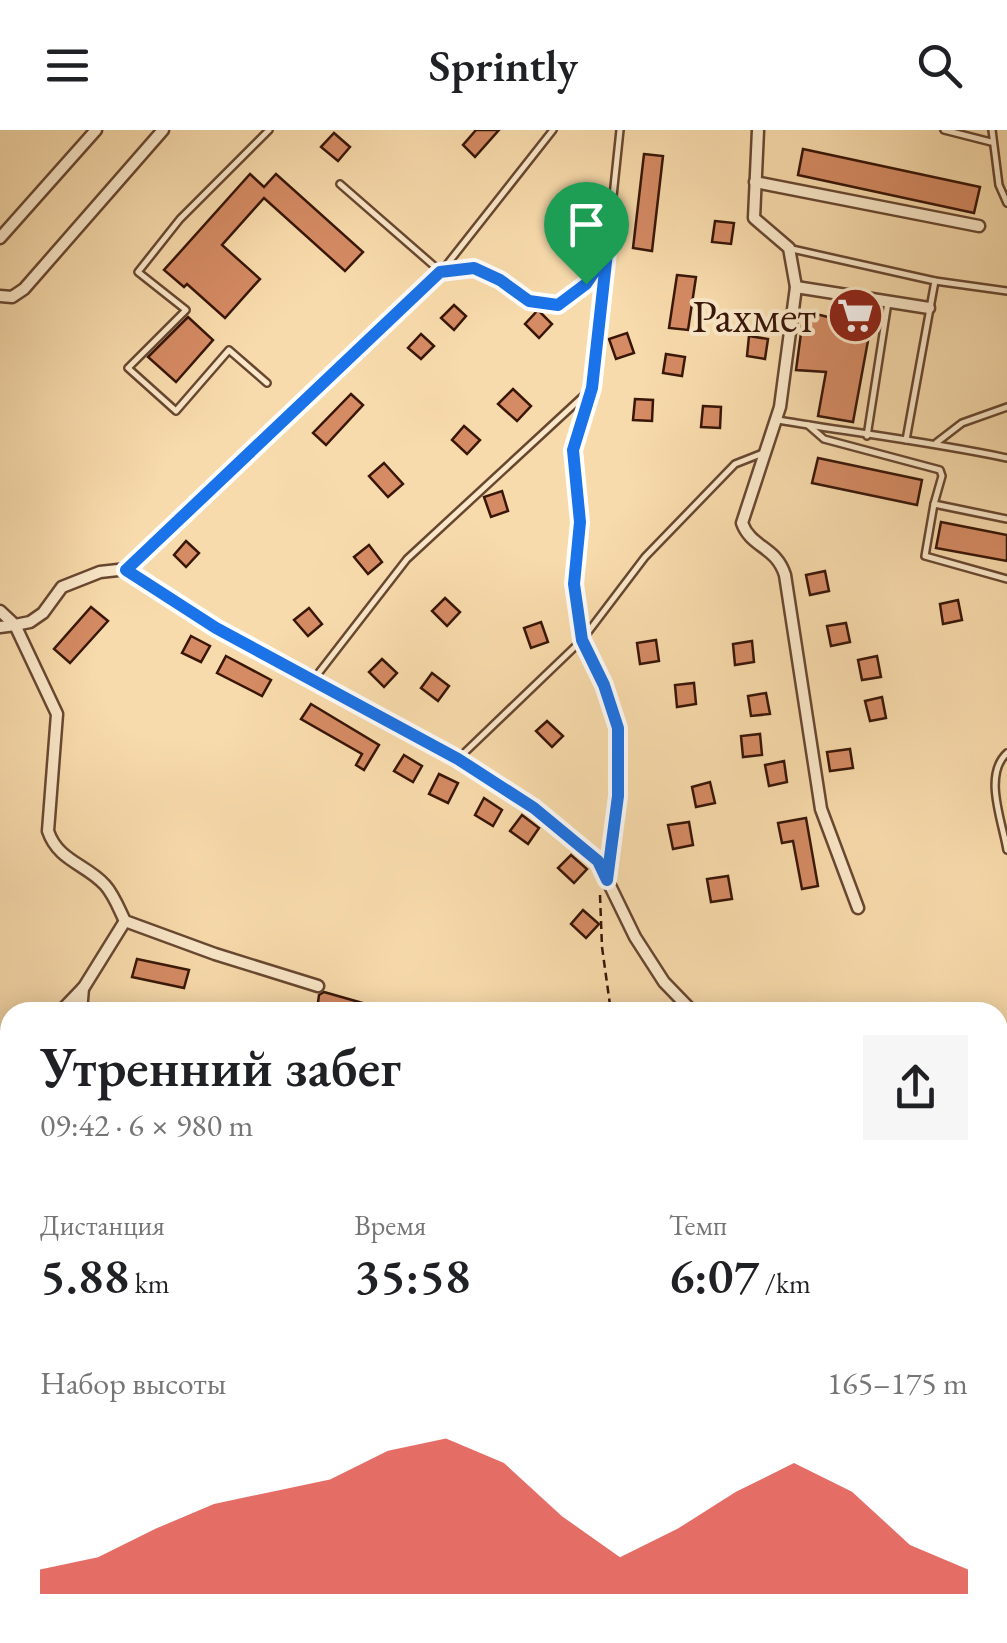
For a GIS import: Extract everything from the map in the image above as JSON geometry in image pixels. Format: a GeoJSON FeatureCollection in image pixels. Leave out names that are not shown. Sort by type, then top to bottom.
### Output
{"type":"FeatureCollection","features":[{"type":"Feature","properties":{"kind":"street"},"geometry":{"type":"LineString","coordinates":[[0,238],[96,130]]}},
{"type":"Feature","properties":{"kind":"street"},"geometry":{"type":"LineString","coordinates":[[0,296],[12,297],[24,288],[163,130]]}},
{"type":"Feature","properties":{"kind":"street"},"geometry":{"type":"LineString","coordinates":[[758,130],[754,218],[789,248],[796,287],[783,392],[742,523],[746,534],[781,563],[821,809],[858,908]]}},
{"type":"Feature","properties":{"kind":"street"},"geometry":{"type":"LineString","coordinates":[[754,182],[979,226]]}},
{"type":"Feature","properties":{"kind":"street"},"geometry":{"type":"LineString","coordinates":[[796,287],[929,308]]}},
{"type":"Feature","properties":{"kind":"street"},"geometry":{"type":"LineString","coordinates":[[0,626],[30,622],[62,587],[100,572],[126,570],[216,628],[458,759],[534,808],[598,861],[604,884],[634,938],[664,982],[683,1002]]}},
{"type":"Feature","properties":{"kind":"street"},"geometry":{"type":"LineString","coordinates":[[0,611],[15,625],[57,714],[48,831],[53,845],[108,887],[125,921],[318,986]]}},
{"type":"Feature","properties":{"kind":"street"},"geometry":{"type":"LineString","coordinates":[[70,1002],[84,987],[125,921]]}},
{"type":"Feature","properties":{"kind":"street"},"geometry":{"type":"LineString","coordinates":[[82,1002],[84,987]]}},
{"type":"Feature","properties":{"kind":"lane"},"geometry":{"type":"LineString","coordinates":[[267,383],[229,350],[176,411],[128,368],[186,310],[138,272],[180,219],[269,130]]}},
{"type":"Feature","properties":{"kind":"lane"},"geometry":{"type":"LineString","coordinates":[[126,570],[440,272],[553,130]]}},
{"type":"Feature","properties":{"kind":"lane"},"geometry":{"type":"LineString","coordinates":[[604,884],[618,796],[618,728],[604,685],[582,640],[574,584],[580,522],[573,450],[592,388],[620,130]]}},
{"type":"Feature","properties":{"kind":"lane"},"geometry":{"type":"LineString","coordinates":[[944,130],[992,142]]}},
{"type":"Feature","properties":{"kind":"lane"},"geometry":{"type":"LineString","coordinates":[[992,130],[998,185],[1007,203]]}},
{"type":"Feature","properties":{"kind":"lane"},"geometry":{"type":"LineString","coordinates":[[340,184],[440,272],[474,268],[500,280],[529,301],[558,305],[586,284],[607,253]]}},
{"type":"Feature","properties":{"kind":"lane"},"geometry":{"type":"LineString","coordinates":[[789,248],[935,281],[1007,291]]}},
{"type":"Feature","properties":{"kind":"lane"},"geometry":{"type":"LineString","coordinates":[[906,440],[935,281]]}},
{"type":"Feature","properties":{"kind":"lane"},"geometry":{"type":"LineString","coordinates":[[867,436],[888,302]]}},
{"type":"Feature","properties":{"kind":"lane"},"geometry":{"type":"LineString","coordinates":[[314,679],[407,559],[592,388]]}},
{"type":"Feature","properties":{"kind":"lane"},"geometry":{"type":"LineString","coordinates":[[936,443],[962,424],[1007,407]]}},
{"type":"Feature","properties":{"kind":"lane"},"geometry":{"type":"LineString","coordinates":[[776,420],[936,443],[1007,458]]}},
{"type":"Feature","properties":{"kind":"lane"},"geometry":{"type":"LineString","coordinates":[[808,425],[824,439],[940,470],[942,476],[925,556],[1007,579]]}},
{"type":"Feature","properties":{"kind":"lane"},"geometry":{"type":"LineString","coordinates":[[458,759],[582,640],[645,557],[736,464],[762,453]]}},
{"type":"Feature","properties":{"kind":"lane"},"geometry":{"type":"LineString","coordinates":[[934,504],[1007,519]]}},
{"type":"Feature","properties":{"kind":"lane"},"geometry":{"type":"LineString","coordinates":[[1007,753],[998,762],[994,775],[1007,850]]}},
{"type":"Feature","properties":{"kind":"path"},"geometry":{"type":"LineString","coordinates":[[604,884],[602,947],[610,1002]]}},
{"type":"Feature","properties":{"kind":"building"},"geometry":{"type":"Polygon","coordinates":[[[476,130],[499,130],[475,157],[463,145],[476,130]]]}},
{"type":"Feature","properties":{"kind":"building"},"geometry":{"type":"Polygon","coordinates":[[[334,133],[350,147],[338,161],[321,147],[334,133]]]}},
{"type":"Feature","properties":{"kind":"building"},"geometry":{"type":"Polygon","coordinates":[[[803,149],[980,187],[974,213],[798,175],[803,149]]]}},
{"type":"Feature","properties":{"kind":"building"},"geometry":{"type":"Polygon","coordinates":[[[644,154],[663,156],[652,251],[633,248],[644,154]]]}},
{"type":"Feature","properties":{"kind":"building"},"geometry":{"type":"Polygon","coordinates":[[[250,174],[264,187],[276,174],[363,252],[345,271],[264,198],[222,245],[260,279],[225,318],[187,284],[184,287],[164,270],[250,174]]]}},
{"type":"Feature","properties":{"kind":"building"},"geometry":{"type":"Polygon","coordinates":[[[715,221],[734,223],[731,244],[712,242],[715,221]]]}},
{"type":"Feature","properties":{"kind":"building"},"geometry":{"type":"Polygon","coordinates":[[[677,275],[696,277],[688,330],[669,328],[677,275]]]}},
{"type":"Feature","properties":{"kind":"building"},"geometry":{"type":"Polygon","coordinates":[[[454,305],[466,316],[454,330],[441,318],[454,305]]]}},
{"type":"Feature","properties":{"kind":"building"},"geometry":{"type":"Polygon","coordinates":[[[538,310],[552,324],[539,338],[525,324],[538,310]]]}},
{"type":"Feature","properties":{"kind":"building"},"geometry":{"type":"Polygon","coordinates":[[[804,311],[836,319],[837,313],[872,319],[853,422],[818,416],[826,372],[796,370],[804,311]]]}},
{"type":"Feature","properties":{"kind":"building"},"geometry":{"type":"Polygon","coordinates":[[[188,317],[213,340],[176,382],[148,357],[188,317]]]}},
{"type":"Feature","properties":{"kind":"building"},"geometry":{"type":"Polygon","coordinates":[[[627,333],[634,353],[616,359],[609,339],[627,333]]]}},
{"type":"Feature","properties":{"kind":"building"},"geometry":{"type":"Polygon","coordinates":[[[421,334],[434,346],[421,359],[408,348],[421,334]]]}},
{"type":"Feature","properties":{"kind":"building"},"geometry":{"type":"Polygon","coordinates":[[[749,336],[768,339],[765,359],[747,356],[749,336]]]}},
{"type":"Feature","properties":{"kind":"building"},"geometry":{"type":"Polygon","coordinates":[[[666,354],[685,357],[682,376],[663,373],[666,354]]]}},
{"type":"Feature","properties":{"kind":"building"},"geometry":{"type":"Polygon","coordinates":[[[513,389],[531,406],[517,421],[498,404],[513,389]]]}},
{"type":"Feature","properties":{"kind":"building"},"geometry":{"type":"Polygon","coordinates":[[[351,394],[363,405],[326,445],[313,433],[351,394]]]}},
{"type":"Feature","properties":{"kind":"building"},"geometry":{"type":"Polygon","coordinates":[[[635,399],[653,400],[652,421],[633,420],[635,399]]]}},
{"type":"Feature","properties":{"kind":"building"},"geometry":{"type":"Polygon","coordinates":[[[703,406],[721,407],[720,428],[701,427],[703,406]]]}},
{"type":"Feature","properties":{"kind":"building"},"geometry":{"type":"Polygon","coordinates":[[[464,426],[480,440],[467,454],[452,440],[464,426]]]}},
{"type":"Feature","properties":{"kind":"building"},"geometry":{"type":"Polygon","coordinates":[[[818,458],[922,480],[917,505],[812,483],[818,458]]]}},
{"type":"Feature","properties":{"kind":"building"},"geometry":{"type":"Polygon","coordinates":[[[384,463],[403,484],[388,497],[369,476],[384,463]]]}},
{"type":"Feature","properties":{"kind":"building"},"geometry":{"type":"Polygon","coordinates":[[[502,491],[508,511],[491,517],[484,497],[502,491]]]}},
{"type":"Feature","properties":{"kind":"building"},"geometry":{"type":"Polygon","coordinates":[[[941,522],[1007,535],[1007,561],[936,548],[941,522]]]}},
{"type":"Feature","properties":{"kind":"building"},"geometry":{"type":"Polygon","coordinates":[[[186,541],[199,553],[186,567],[174,555],[186,541]]]}},
{"type":"Feature","properties":{"kind":"building"},"geometry":{"type":"Polygon","coordinates":[[[369,545],[382,562],[368,574],[354,557],[369,545]]]}},
{"type":"Feature","properties":{"kind":"building"},"geometry":{"type":"Polygon","coordinates":[[[825,571],[829,591],[810,595],[806,575],[825,571]]]}},
{"type":"Feature","properties":{"kind":"building"},"geometry":{"type":"Polygon","coordinates":[[[445,598],[460,612],[447,626],[432,611],[445,598]]]}},
{"type":"Feature","properties":{"kind":"building"},"geometry":{"type":"Polygon","coordinates":[[[958,600],[962,620],[943,624],[940,604],[958,600]]]}},
{"type":"Feature","properties":{"kind":"building"},"geometry":{"type":"Polygon","coordinates":[[[91,607],[108,621],[70,663],[54,649],[91,607]]]}},
{"type":"Feature","properties":{"kind":"building"},"geometry":{"type":"Polygon","coordinates":[[[309,608],[322,624],[308,636],[294,620],[309,608]]]}},
{"type":"Feature","properties":{"kind":"building"},"geometry":{"type":"Polygon","coordinates":[[[541,622],[548,642],[531,648],[524,628],[541,622]]]}},
{"type":"Feature","properties":{"kind":"building"},"geometry":{"type":"Polygon","coordinates":[[[846,623],[850,642],[831,646],[827,626],[846,623]]]}},
{"type":"Feature","properties":{"kind":"building"},"geometry":{"type":"Polygon","coordinates":[[[191,636],[210,646],[201,662],[182,653],[191,636]]]}},
{"type":"Feature","properties":{"kind":"building"},"geometry":{"type":"Polygon","coordinates":[[[656,640],[659,661],[640,664],[637,643],[656,640]]]}},
{"type":"Feature","properties":{"kind":"building"},"geometry":{"type":"Polygon","coordinates":[[[752,641],[754,662],[735,665],[733,644],[752,641]]]}},
{"type":"Feature","properties":{"kind":"building"},"geometry":{"type":"Polygon","coordinates":[[[226,656],[271,680],[262,696],[217,673],[226,656]]]}},
{"type":"Feature","properties":{"kind":"building"},"geometry":{"type":"Polygon","coordinates":[[[877,656],[881,677],[862,680],[858,660],[877,656]]]}},
{"type":"Feature","properties":{"kind":"building"},"geometry":{"type":"Polygon","coordinates":[[[382,659],[397,673],[384,687],[369,672],[382,659]]]}},
{"type":"Feature","properties":{"kind":"building"},"geometry":{"type":"Polygon","coordinates":[[[432,673],[449,686],[438,701],[421,688],[432,673]]]}},
{"type":"Feature","properties":{"kind":"building"},"geometry":{"type":"Polygon","coordinates":[[[694,683],[696,704],[677,707],[675,685],[694,683]]]}},
{"type":"Feature","properties":{"kind":"building"},"geometry":{"type":"Polygon","coordinates":[[[766,693],[770,714],[751,716],[748,696],[766,693]]]}},
{"type":"Feature","properties":{"kind":"building"},"geometry":{"type":"Polygon","coordinates":[[[882,697],[886,718],[870,721],[865,701],[882,697]]]}},
{"type":"Feature","properties":{"kind":"building"},"geometry":{"type":"Polygon","coordinates":[[[311,704],[379,745],[364,770],[356,765],[362,754],[301,719],[311,704]]]}},
{"type":"Feature","properties":{"kind":"building"},"geometry":{"type":"Polygon","coordinates":[[[547,721],[563,736],[552,747],[536,731],[547,721]]]}},
{"type":"Feature","properties":{"kind":"building"},"geometry":{"type":"Polygon","coordinates":[[[760,734],[762,755],[743,757],[741,736],[760,734]]]}},
{"type":"Feature","properties":{"kind":"building"},"geometry":{"type":"Polygon","coordinates":[[[850,749],[853,768],[830,771],[827,752],[850,749]]]}},
{"type":"Feature","properties":{"kind":"building"},"geometry":{"type":"Polygon","coordinates":[[[404,755],[422,766],[413,782],[394,771],[404,755]]]}},
{"type":"Feature","properties":{"kind":"building"},"geometry":{"type":"Polygon","coordinates":[[[784,761],[787,782],[769,786],[765,765],[784,761]]]}},
{"type":"Feature","properties":{"kind":"building"},"geometry":{"type":"Polygon","coordinates":[[[439,774],[458,783],[448,803],[429,794],[439,774]]]}},
{"type":"Feature","properties":{"kind":"building"},"geometry":{"type":"Polygon","coordinates":[[[710,782],[715,803],[696,807],[692,787],[710,782]]]}},
{"type":"Feature","properties":{"kind":"building"},"geometry":{"type":"Polygon","coordinates":[[[484,798],[502,810],[493,826],[475,815],[484,798]]]}},
{"type":"Feature","properties":{"kind":"building"},"geometry":{"type":"Polygon","coordinates":[[[522,815],[539,828],[528,844],[510,831],[522,815]]]}},
{"type":"Feature","properties":{"kind":"building"},"geometry":{"type":"Polygon","coordinates":[[[806,818],[818,886],[802,889],[793,841],[782,843],[778,823],[806,818]]]}},
{"type":"Feature","properties":{"kind":"building"},"geometry":{"type":"Polygon","coordinates":[[[689,822],[693,845],[673,849],[668,825],[689,822]]]}},
{"type":"Feature","properties":{"kind":"building"},"geometry":{"type":"Polygon","coordinates":[[[571,855],[587,869],[574,883],[558,868],[571,855]]]}},
{"type":"Feature","properties":{"kind":"building"},"geometry":{"type":"Polygon","coordinates":[[[728,876],[732,899],[711,902],[707,879],[728,876]]]}},
{"type":"Feature","properties":{"kind":"building"},"geometry":{"type":"Polygon","coordinates":[[[583,910],[599,924],[586,938],[571,924],[583,910]]]}},
{"type":"Feature","properties":{"kind":"building"},"geometry":{"type":"Polygon","coordinates":[[[137,959],[189,970],[184,988],[132,977],[137,959]]]}},
{"type":"Feature","properties":{"kind":"building"},"geometry":{"type":"Polygon","coordinates":[[[324,992],[359,1002],[318,1002],[324,992]]]}},
{"type":"Feature","properties":{"kind":"place","name":"Рахмет"},"geometry":{"type":"Point","coordinates":[855,316]}},
{"type":"Feature","properties":{"kind":"route"},"geometry":{"type":"LineString","coordinates":[[607,253],[592,388],[573,450],[580,522],[574,584],[582,640],[604,685],[618,728],[618,796],[607,880],[598,861],[534,808],[458,759],[216,628],[126,570],[440,272],[474,268],[500,280],[529,301],[558,305],[586,284],[607,253]]}}]}
